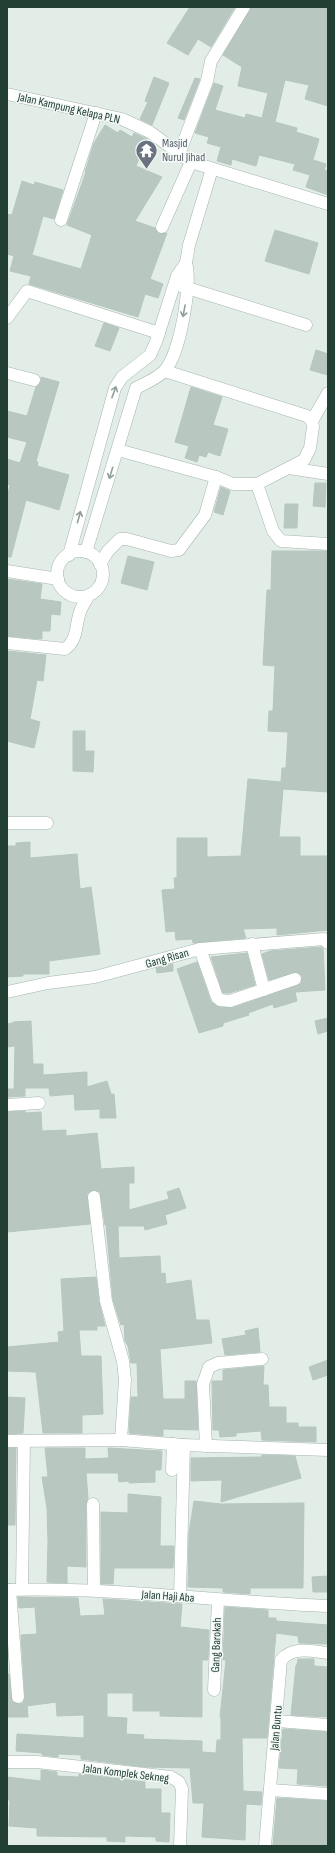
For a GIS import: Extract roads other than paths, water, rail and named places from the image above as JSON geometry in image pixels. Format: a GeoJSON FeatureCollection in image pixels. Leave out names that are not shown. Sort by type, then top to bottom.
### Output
{"type":"FeatureCollection","features":[{"type":"Feature","properties":{"kind":"street"},"geometry":{"type":"LineString","coordinates":[[179,154],[207,81],[211,61],[244,7]]}},
{"type":"Feature","properties":{"kind":"street","name":"Jalan Kampung Kelapa PLN"},"geometry":{"type":"LineString","coordinates":[[7,94],[122,119],[150,132],[191,162],[328,204]]}},
{"type":"Feature","properties":{"kind":"street"},"geometry":{"type":"LineString","coordinates":[[62,220],[96,113]]}},
{"type":"Feature","properties":{"kind":"street"},"geometry":{"type":"LineString","coordinates":[[162,227],[191,162]]}},
{"type":"Feature","properties":{"kind":"street"},"geometry":{"type":"LineString","coordinates":[[69,554],[78,552],[93,557],[103,570],[102,583],[94,593],[70,595],[65,591],[58,574],[62,561],[69,554],[115,388],[122,377],[150,355],[159,333],[177,276],[186,263],[189,245],[212,168]]}},
{"type":"Feature","properties":{"kind":"street"},"geometry":{"type":"LineString","coordinates":[[93,557],[118,450],[136,388],[165,371],[176,351],[188,288],[189,273],[186,263]]}},
{"type":"Feature","properties":{"kind":"street"},"geometry":{"type":"LineString","coordinates":[[174,284],[306,325]]}},
{"type":"Feature","properties":{"kind":"street"},"geometry":{"type":"LineString","coordinates":[[7,318],[27,291],[159,333]]}},
{"type":"Feature","properties":{"kind":"street"},"geometry":{"type":"LineString","coordinates":[[165,371],[300,412],[312,421]]}},
{"type":"Feature","properties":{"kind":"street"},"geometry":{"type":"LineString","coordinates":[[7,373],[34,380]]}},
{"type":"Feature","properties":{"kind":"street"},"geometry":{"type":"LineString","coordinates":[[118,450],[216,477],[233,484],[257,484],[304,460],[310,448],[313,427],[312,421],[328,393]]}},
{"type":"Feature","properties":{"kind":"street"},"geometry":{"type":"LineString","coordinates":[[289,468],[328,474]]}},
{"type":"Feature","properties":{"kind":"street"},"geometry":{"type":"LineString","coordinates":[[93,557],[108,551],[120,539],[171,551],[179,550],[205,515],[216,477]]}},
{"type":"Feature","properties":{"kind":"street"},"geometry":{"type":"LineString","coordinates":[[257,484],[273,531],[281,541],[328,544]]}},
{"type":"Feature","properties":{"kind":"street"},"geometry":{"type":"LineString","coordinates":[[7,571],[40,576],[58,574]]}},
{"type":"Feature","properties":{"kind":"street"},"geometry":{"type":"LineString","coordinates":[[7,643],[65,650],[71,645],[74,639],[83,595]]}},
{"type":"Feature","properties":{"kind":"street"},"geometry":{"type":"LineString","coordinates":[[7,823],[47,823]]}},
{"type":"Feature","properties":{"kind":"street","name":"Gang Risan"},"geometry":{"type":"LineString","coordinates":[[7,992],[48,983],[95,977],[200,949],[324,939],[328,943]]}},
{"type":"Feature","properties":{"kind":"street"},"geometry":{"type":"LineString","coordinates":[[252,944],[264,990]]}},
{"type":"Feature","properties":{"kind":"street"},"geometry":{"type":"LineString","coordinates":[[200,949],[217,997],[220,1000],[230,1001],[295,980]]}},
{"type":"Feature","properties":{"kind":"street"},"geometry":{"type":"LineString","coordinates":[[7,1105],[39,1103]]}},
{"type":"Feature","properties":{"kind":"street"},"geometry":{"type":"LineString","coordinates":[[94,1197],[106,1301],[123,1361],[125,1380],[121,1440]]}},
{"type":"Feature","properties":{"kind":"street"},"geometry":{"type":"LineString","coordinates":[[206,1446],[203,1384],[209,1367],[218,1363],[262,1359]]}},
{"type":"Feature","properties":{"kind":"street"},"geometry":{"type":"LineString","coordinates":[[7,1442],[121,1440],[179,1445],[328,1450]]}},
{"type":"Feature","properties":{"kind":"street"},"geometry":{"type":"LineString","coordinates":[[18,1697],[13,1590],[24,1441]]}},
{"type":"Feature","properties":{"kind":"street"},"geometry":{"type":"LineString","coordinates":[[172,1470],[179,1445]]}},
{"type":"Feature","properties":{"kind":"street"},"geometry":{"type":"LineString","coordinates":[[179,1445],[180,1595]]}},
{"type":"Feature","properties":{"kind":"street"},"geometry":{"type":"LineString","coordinates":[[94,1504],[94,1590]]}},
{"type":"Feature","properties":{"kind":"street","name":"Jalan Haji Aba"},"geometry":{"type":"LineString","coordinates":[[13,1590],[94,1590],[180,1595],[218,1600],[328,1606]]}},
{"type":"Feature","properties":{"kind":"street","name":"Gang Barokah"},"geometry":{"type":"LineString","coordinates":[[214,1690],[218,1600]]}},
{"type":"Feature","properties":{"kind":"street","name":"Jalan Buntu"},"geometry":{"type":"LineString","coordinates":[[265,1846],[277,1721],[281,1660],[289,1652],[298,1650],[328,1652]]}},
{"type":"Feature","properties":{"kind":"street"},"geometry":{"type":"LineString","coordinates":[[277,1721],[328,1725]]}},
{"type":"Feature","properties":{"kind":"street","name":"Jalan Komplek Sekneg"},"geometry":{"type":"LineString","coordinates":[[7,1762],[37,1762],[171,1777],[179,1782],[182,1789],[180,1846]]}},
{"type":"Feature","properties":{"kind":"street"},"geometry":{"type":"LineString","coordinates":[[270,1790],[328,1794]]}},
{"type":"Feature","properties":{"kind":"place","name":"Masjid Nurul Jihad"},"geometry":{"type":"Point","coordinates":[146,170]}}]}
